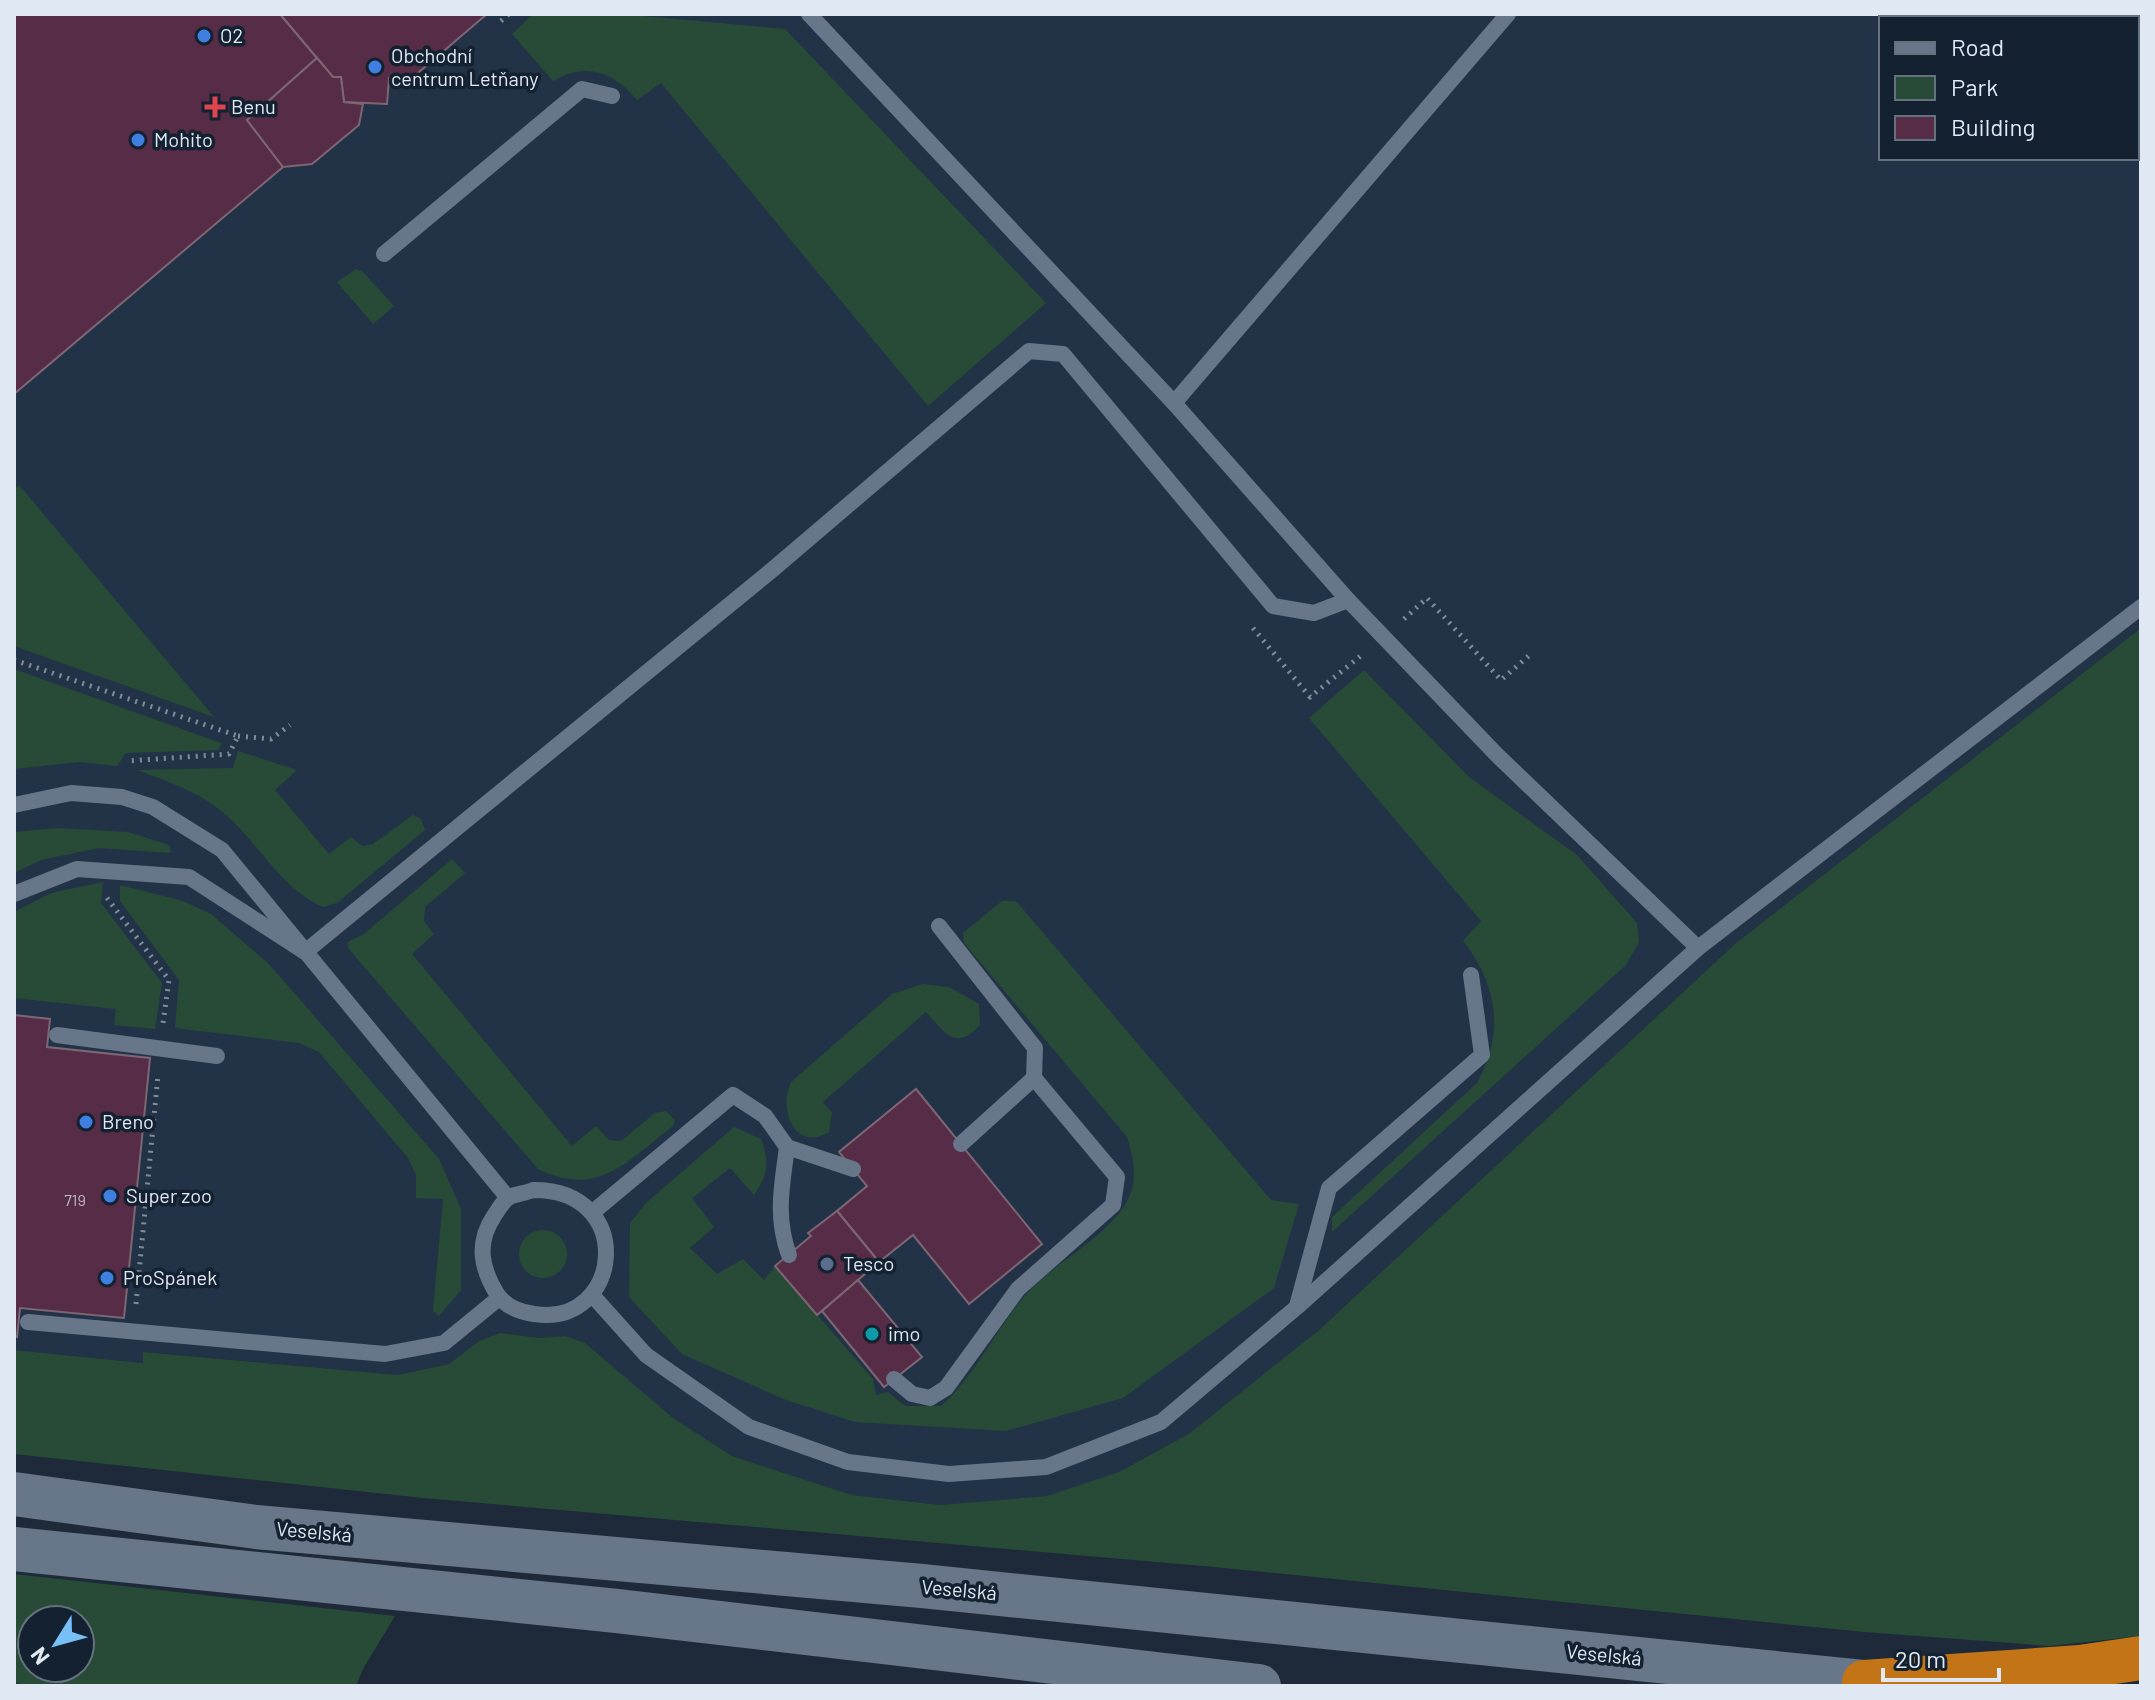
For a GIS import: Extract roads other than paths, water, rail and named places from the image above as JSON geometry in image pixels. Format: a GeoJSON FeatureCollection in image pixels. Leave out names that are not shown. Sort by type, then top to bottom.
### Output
{"type":"FeatureCollection","features":[{"type":"Feature","properties":{"kind":"highway"},"geometry":{"type":"LineString","coordinates":[[1884,1684],[2080,1667],[2141,1658]]}},
{"type":"Feature","properties":{"kind":"main road","name":"Veselská"},"geometry":{"type":"LineString","coordinates":[[14,1494],[256,1527],[952,1589],[1884,1684]]}},
{"type":"Feature","properties":{"kind":"main road"},"geometry":{"type":"LineString","coordinates":[[14,1549],[617,1611],[1143,1670],[1259,1686]]}},
{"type":"Feature","properties":{"kind":"lane"},"geometry":{"type":"LineString","coordinates":[[809,14],[1174,403],[1348,600],[1497,755],[1698,948]]}},
{"type":"Feature","properties":{"kind":"lane"},"geometry":{"type":"LineString","coordinates":[[1174,403],[1508,14]]}},
{"type":"Feature","properties":{"kind":"lane"},"geometry":{"type":"LineString","coordinates":[[384,254],[582,89],[612,96]]}},
{"type":"Feature","properties":{"kind":"lane"},"geometry":{"type":"LineString","coordinates":[[305,952],[478,812],[1029,351],[1063,354],[1273,606],[1314,613],[1348,600]]}},
{"type":"Feature","properties":{"kind":"lane"},"geometry":{"type":"LineString","coordinates":[[593,1296],[646,1355],[749,1427],[848,1462],[949,1474],[1046,1467],[1161,1422],[1297,1307],[1698,948],[2141,607]]}},
{"type":"Feature","properties":{"kind":"lane"},"geometry":{"type":"LineString","coordinates":[[14,805],[71,793],[122,797],[153,807],[222,850],[508,1198]]}},
{"type":"Feature","properties":{"kind":"lane"},"geometry":{"type":"LineString","coordinates":[[14,894],[77,869],[189,877],[305,952]]}},
{"type":"Feature","properties":{"kind":"lane"},"geometry":{"type":"LineString","coordinates":[[894,1379],[912,1394],[930,1398],[946,1388],[1018,1289],[1113,1205],[1117,1177],[1034,1078],[1035,1048],[939,926]]}},
{"type":"Feature","properties":{"kind":"lane"},"geometry":{"type":"LineString","coordinates":[[1297,1307],[1329,1188],[1482,1055],[1471,975]]}},
{"type":"Feature","properties":{"kind":"lane"},"geometry":{"type":"LineString","coordinates":[[57,1035],[217,1056]]}},
{"type":"Feature","properties":{"kind":"lane"},"geometry":{"type":"LineString","coordinates":[[961,1144],[1034,1078]]}},
{"type":"Feature","properties":{"kind":"lane"},"geometry":{"type":"LineString","coordinates":[[593,1212],[733,1095],[765,1116],[787,1147],[853,1169]]}},
{"type":"Feature","properties":{"kind":"lane"},"geometry":{"type":"LineString","coordinates":[[787,1147],[778,1210],[780,1230],[789,1255]]}},
{"type":"Feature","properties":{"kind":"lane"},"geometry":{"type":"LineString","coordinates":[[533,1190],[554,1190],[575,1198],[593,1212],[606,1242],[606,1264],[593,1296],[566,1312],[545,1316],[517,1310],[499,1298],[482,1264],[482,1242],[486,1227],[508,1198],[533,1190]]}},
{"type":"Feature","properties":{"kind":"lane"},"geometry":{"type":"LineString","coordinates":[[28,1322],[385,1354],[444,1343],[499,1298]]}},
{"type":"Feature","properties":{"kind":"lane"},"geometry":{"type":"LineString","coordinates":[[14,1477],[103,1506]]}},
{"type":"Feature","properties":{"kind":"place","name":"O2"},"geometry":{"type":"Point","coordinates":[204,36]}},
{"type":"Feature","properties":{"kind":"place","name":"Obchodní centrum Letňany"},"geometry":{"type":"Point","coordinates":[375,67]}},
{"type":"Feature","properties":{"kind":"place","name":"Benu"},"geometry":{"type":"Point","coordinates":[215,107]}},
{"type":"Feature","properties":{"kind":"place","name":"Mohito"},"geometry":{"type":"Point","coordinates":[138,140]}},
{"type":"Feature","properties":{"kind":"place","name":"Breno"},"geometry":{"type":"Point","coordinates":[86,1122]}},
{"type":"Feature","properties":{"kind":"place","name":"Super zoo"},"geometry":{"type":"Point","coordinates":[110,1196]}},
{"type":"Feature","properties":{"kind":"place","name":"Tesco"},"geometry":{"type":"Point","coordinates":[827,1264]}},
{"type":"Feature","properties":{"kind":"place","name":"ProSpánek"},"geometry":{"type":"Point","coordinates":[107,1278]}},
{"type":"Feature","properties":{"kind":"place","name":"imo"},"geometry":{"type":"Point","coordinates":[872,1334]}}]}
